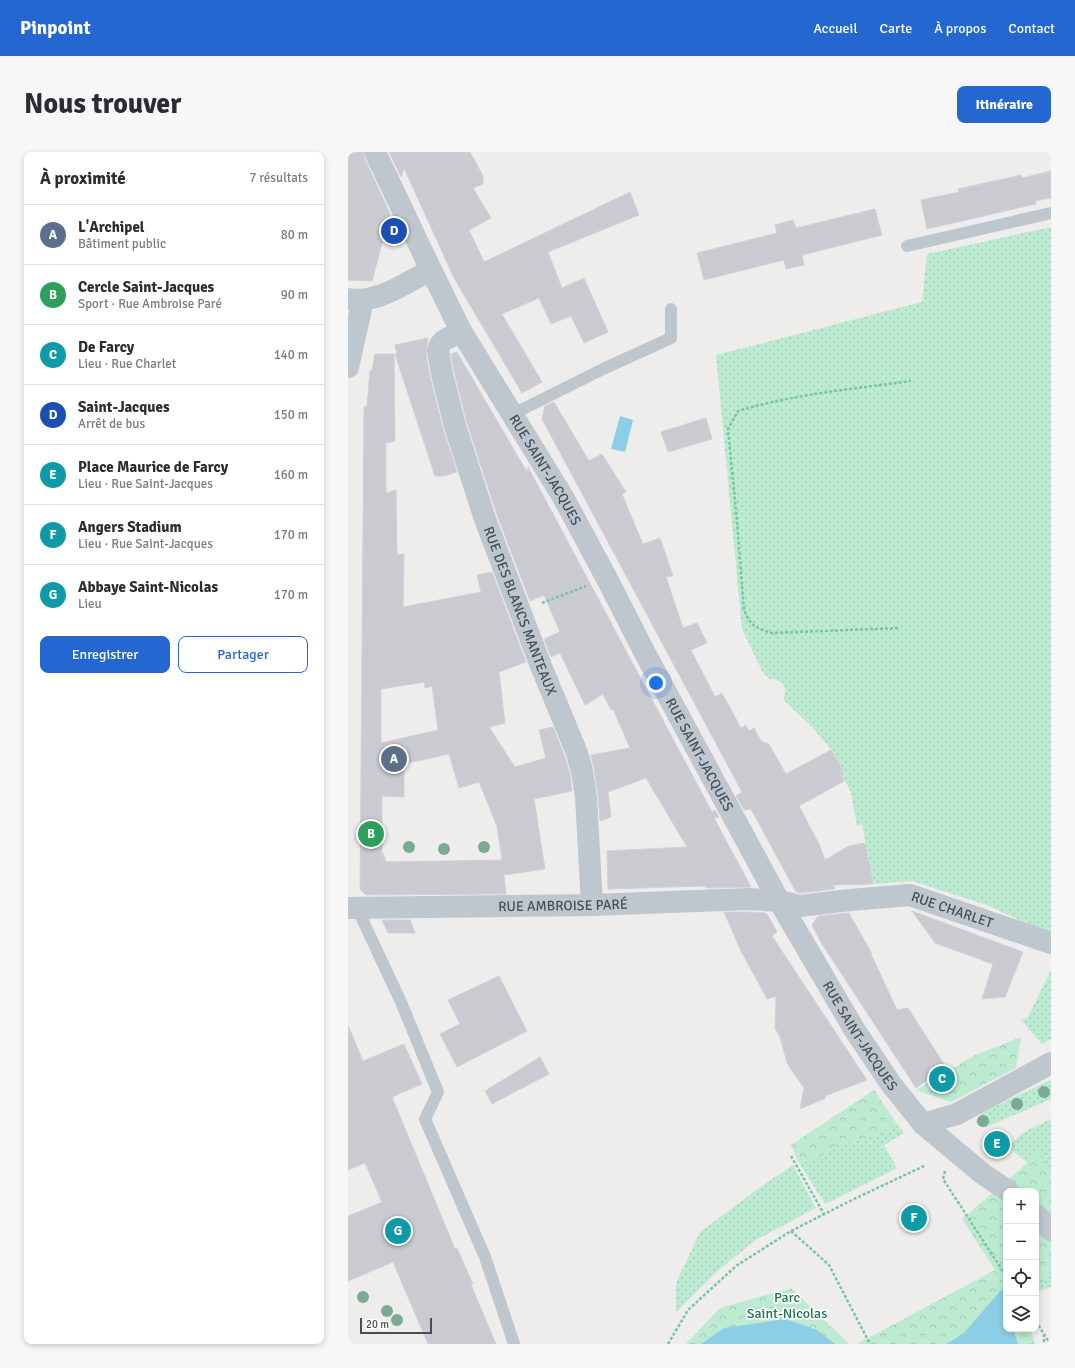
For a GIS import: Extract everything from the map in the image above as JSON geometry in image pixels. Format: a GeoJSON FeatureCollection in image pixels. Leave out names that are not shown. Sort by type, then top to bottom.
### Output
{"type":"FeatureCollection","features":[{"type":"Feature","properties":{"kind":"street","name":"RUE SAINT-JACQUES"},"geometry":{"type":"LineString","coordinates":[[375,152],[461,331],[563,498],[606,577],[650,664],[779,901],[854,1029],[891,1084],[923,1124],[962,1157],[1004,1188]]}},
{"type":"Feature","properties":{"kind":"street"},"geometry":{"type":"LineString","coordinates":[[348,367],[356,299],[383,294],[431,270]]}},
{"type":"Feature","properties":{"kind":"street","name":"RUE DES BLANCS MANTEAUX"},"geometry":{"type":"LineString","coordinates":[[461,331],[448,338],[440,345],[438,350],[442,374],[455,426],[485,519],[541,666],[577,753],[582,771],[586,797],[592,905]]}},
{"type":"Feature","properties":{"kind":"street","name":"RUE CHARLET"},"geometry":{"type":"LineString","coordinates":[[779,901],[799,906],[910,895],[1051,942]]}},
{"type":"Feature","properties":{"kind":"street","name":"RUE AMBROISE PARÉ"},"geometry":{"type":"LineString","coordinates":[[352,908],[592,905],[749,900],[779,901]]}},
{"type":"Feature","properties":{"kind":"street"},"geometry":{"type":"LineString","coordinates":[[923,1124],[957,1114],[1051,1064]]}},
{"type":"Feature","properties":{"kind":"street"},"geometry":{"type":"LineString","coordinates":[[1039,1218],[1051,1230]]}},
{"type":"Feature","properties":{"kind":"lane"},"geometry":{"type":"LineString","coordinates":[[906,246],[1051,213]]}},
{"type":"Feature","properties":{"kind":"lane"},"geometry":{"type":"LineString","coordinates":[[513,414],[603,369],[671,338],[670,309]]}},
{"type":"Feature","properties":{"kind":"lane"},"geometry":{"type":"LineString","coordinates":[[352,908],[401,1002],[438,1092],[425,1119],[485,1257],[514,1344]]}},
{"type":"Feature","properties":{"kind":"path"},"geometry":{"type":"LineString","coordinates":[[898,628],[772,633],[755,627],[748,620],[744,610],[738,521],[728,429],[738,411],[751,407],[785,399],[911,381]]}},
{"type":"Feature","properties":{"kind":"path"},"geometry":{"type":"LineString","coordinates":[[542,603],[590,584]]}},
{"type":"Feature","properties":{"kind":"path"},"geometry":{"type":"LineString","coordinates":[[791,1156],[824,1214]]}},
{"type":"Feature","properties":{"kind":"path"},"geometry":{"type":"LineString","coordinates":[[962,1157],[944,1172],[943,1179],[1003,1271]]}},
{"type":"Feature","properties":{"kind":"path"},"geometry":{"type":"LineString","coordinates":[[668,1344],[688,1310],[736,1266],[791,1231],[926,1165]]}},
{"type":"Feature","properties":{"kind":"path"},"geometry":{"type":"LineString","coordinates":[[791,1231],[829,1265],[870,1344]]}},
{"type":"Feature","properties":{"kind":"path"},"geometry":{"type":"LineString","coordinates":[[1039,1326],[1050,1344]]}},
{"type":"Feature","properties":{"kind":"path"},"geometry":{"type":"LineString","coordinates":[[1043,1332],[1044,1344]]}},
{"type":"Feature","properties":{"kind":"green space"},"geometry":{"type":"Polygon","coordinates":[[[1051,227],[1051,936],[990,906],[912,881],[873,884],[862,824],[857,826],[851,792],[840,772],[843,770],[831,749],[814,729],[783,699],[785,695],[785,688],[783,684],[778,680],[769,679],[762,671],[742,629],[716,355],[922,302],[927,254],[1051,227]]]}},
{"type":"Feature","properties":{"kind":"green space"},"geometry":{"type":"Polygon","coordinates":[[[1051,970],[1051,1039],[1042,1044],[1020,1019],[1026,1019],[1028,1017],[1051,970]]]}},
{"type":"Feature","properties":{"kind":"green space"},"geometry":{"type":"Polygon","coordinates":[[[1021,1037],[1016,1068],[951,1102],[916,1090],[975,1055],[1021,1037]]]}},
{"type":"Feature","properties":{"kind":"green space"},"geometry":{"type":"Polygon","coordinates":[[[1051,1080],[1051,1099],[984,1128],[975,1122],[984,1112],[991,1108],[1051,1080]]]}},
{"type":"Feature","properties":{"kind":"green space"},"geometry":{"type":"Polygon","coordinates":[[[874,1090],[897,1124],[878,1135],[839,1144],[812,1162],[798,1161],[791,1145],[874,1090]]]}},
{"type":"Feature","properties":{"kind":"green space"},"geometry":{"type":"Polygon","coordinates":[[[1051,1119],[1051,1186],[1039,1172],[1008,1147],[1022,1133],[1051,1119]]]}},
{"type":"Feature","properties":{"kind":"green space"},"geometry":{"type":"Polygon","coordinates":[[[897,1124],[904,1133],[884,1145],[897,1168],[825,1204],[798,1161],[812,1162],[839,1144],[878,1135],[897,1124]]]}},
{"type":"Feature","properties":{"kind":"green space","name":"Parc Saint-Nicolas"},"geometry":{"type":"Polygon","coordinates":[[[1039,1153],[1051,1172],[1051,1273],[1039,1286],[1039,1188],[1003,1188],[1003,1332],[1031,1332],[1035,1342],[1034,1344],[857,1344],[995,1270],[962,1219],[1039,1153]]]}},
{"type":"Feature","properties":{"kind":"green space"},"geometry":{"type":"Polygon","coordinates":[[[793,1165],[816,1208],[756,1240],[721,1268],[676,1312],[676,1283],[700,1232],[793,1165]]]}},
{"type":"Feature","properties":{"kind":"green space"},"geometry":{"type":"Polygon","coordinates":[[[1039,1244],[1051,1260],[1051,1287],[1039,1291],[1039,1244]]]}},
{"type":"Feature","properties":{"kind":"green space","name":"Parc Saint-Nicolas"},"geometry":{"type":"Polygon","coordinates":[[[791,1288],[849,1344],[835,1344],[817,1330],[724,1328],[701,1344],[686,1344],[720,1308],[791,1288]]]}},
{"type":"Feature","properties":{"kind":"water"},"geometry":{"type":"Polygon","coordinates":[[[620,416],[633,420],[625,452],[611,449],[620,416]]]}},
{"type":"Feature","properties":{"kind":"water"},"geometry":{"type":"Polygon","coordinates":[[[1003,1288],[1003,1332],[1014,1332],[1018,1344],[946,1344],[963,1334],[1003,1288]]]}},
{"type":"Feature","properties":{"kind":"water"},"geometry":{"type":"Polygon","coordinates":[[[786,1319],[817,1330],[835,1344],[701,1344],[724,1328],[786,1319]]]}},
{"type":"Feature","properties":{"kind":"building"},"geometry":{"type":"Polygon","coordinates":[[[348,152],[363,152],[390,214],[372,281],[348,280],[348,152]]]}},
{"type":"Feature","properties":{"kind":"building"},"geometry":{"type":"Polygon","coordinates":[[[389,152],[470,152],[483,176],[483,184],[473,188],[491,218],[469,230],[484,262],[630,192],[639,215],[548,252],[562,288],[584,278],[608,332],[584,343],[571,316],[551,324],[539,298],[502,314],[542,382],[522,393],[454,278],[404,168],[401,177],[389,152]]]}},
{"type":"Feature","properties":{"kind":"building"},"geometry":{"type":"Polygon","coordinates":[[[1051,171],[1051,198],[1035,201],[1036,204],[927,229],[921,200],[959,192],[958,189],[1021,175],[1022,178],[1051,171]]]}},
{"type":"Feature","properties":{"kind":"building"},"geometry":{"type":"Polygon","coordinates":[[[875,209],[882,235],[802,255],[804,265],[786,269],[784,260],[704,280],[697,253],[777,233],[775,225],[793,220],[796,228],[875,209]]]}},
{"type":"Feature","properties":{"kind":"building"},"geometry":{"type":"Polygon","coordinates":[[[428,338],[426,352],[430,377],[443,429],[457,472],[443,476],[435,476],[395,354],[397,354],[395,345],[428,338]]]}},
{"type":"Feature","properties":{"kind":"building"},"geometry":{"type":"Polygon","coordinates":[[[457,352],[527,472],[528,467],[712,812],[715,810],[719,817],[714,818],[751,887],[706,888],[705,886],[608,889],[607,851],[687,847],[646,778],[608,792],[611,817],[600,821],[598,795],[591,755],[630,748],[613,709],[611,710],[603,694],[585,705],[560,653],[551,657],[544,639],[560,632],[544,595],[530,601],[497,515],[467,423],[454,371],[451,354],[457,352]]]}},
{"type":"Feature","properties":{"kind":"building"},"geometry":{"type":"Polygon","coordinates":[[[375,354],[394,354],[395,441],[386,443],[386,493],[396,490],[397,555],[404,554],[403,607],[481,592],[477,575],[492,572],[526,662],[499,672],[505,723],[489,727],[515,767],[546,758],[539,730],[553,727],[570,774],[572,791],[534,799],[545,869],[504,875],[506,894],[366,895],[360,889],[364,407],[367,406],[370,371],[372,370],[375,354]],[[424,682],[381,689],[381,743],[438,730],[432,686],[425,688],[424,682]],[[449,754],[404,764],[404,797],[382,796],[382,862],[383,853],[386,862],[502,860],[497,826],[479,782],[459,788],[449,754]]]}},
{"type":"Feature","properties":{"kind":"building"},"geometry":{"type":"Polygon","coordinates":[[[554,402],[589,461],[602,454],[626,492],[622,494],[643,544],[660,538],[673,576],[666,577],[683,628],[697,623],[707,643],[691,650],[715,697],[722,693],[741,728],[746,725],[749,731],[754,728],[761,741],[769,744],[786,774],[831,750],[843,770],[840,772],[844,781],[799,806],[819,844],[825,860],[849,846],[865,843],[873,884],[833,885],[835,889],[800,893],[796,892],[751,809],[744,810],[736,796],[742,792],[542,419],[545,406],[554,402]]]}},
{"type":"Feature","properties":{"kind":"building"},"geometry":{"type":"Polygon","coordinates":[[[706,418],[712,439],[668,452],[661,432],[706,418]]]}},
{"type":"Feature","properties":{"kind":"building"},"geometry":{"type":"Polygon","coordinates":[[[912,911],[1023,952],[1005,997],[982,999],[993,964],[935,943],[912,911]]]}},
{"type":"Feature","properties":{"kind":"building"},"geometry":{"type":"Polygon","coordinates":[[[724,912],[767,914],[777,932],[772,936],[867,1080],[825,1096],[826,1098],[800,1109],[804,1088],[787,1063],[780,1037],[775,1028],[776,996],[767,999],[741,951],[724,912]]]}},
{"type":"Feature","properties":{"kind":"building"},"geometry":{"type":"Polygon","coordinates":[[[849,913],[872,954],[897,1010],[908,1008],[946,1067],[916,1088],[822,944],[812,925],[818,916],[849,913]]]}},
{"type":"Feature","properties":{"kind":"building"},"geometry":{"type":"Polygon","coordinates":[[[382,920],[410,920],[415,933],[388,933],[382,920]]]}},
{"type":"Feature","properties":{"kind":"building"},"geometry":{"type":"Polygon","coordinates":[[[499,976],[527,1031],[457,1067],[440,1034],[460,1024],[448,1000],[499,976]]]}},
{"type":"Feature","properties":{"kind":"building"},"geometry":{"type":"Polygon","coordinates":[[[348,1025],[363,1061],[404,1044],[422,1084],[392,1097],[455,1249],[457,1248],[473,1284],[471,1285],[496,1344],[428,1344],[393,1262],[348,1281],[348,1216],[382,1202],[365,1163],[348,1170],[348,1025]]]}},
{"type":"Feature","properties":{"kind":"building"},"geometry":{"type":"Polygon","coordinates":[[[540,1057],[549,1074],[492,1104],[485,1091],[540,1057]]]}},
{"type":"Feature","properties":{"kind":"place","name":"Saint-Jacques"},"geometry":{"type":"Point","coordinates":[394,231]}},
{"type":"Feature","properties":{"kind":"place","name":"L'Archipel"},"geometry":{"type":"Point","coordinates":[394,759]}},
{"type":"Feature","properties":{"kind":"place","name":"Cercle Saint-Jacques"},"geometry":{"type":"Point","coordinates":[371,834]}},
{"type":"Feature","properties":{"kind":"place","name":"De Farcy"},"geometry":{"type":"Point","coordinates":[942,1079]}},
{"type":"Feature","properties":{"kind":"place","name":"Place Maurice de Farcy"},"geometry":{"type":"Point","coordinates":[997,1144]}},
{"type":"Feature","properties":{"kind":"place","name":"Angers Stadium"},"geometry":{"type":"Point","coordinates":[914,1218]}},
{"type":"Feature","properties":{"kind":"place","name":"Abbaye Saint-Nicolas"},"geometry":{"type":"Point","coordinates":[398,1231]}}]}
